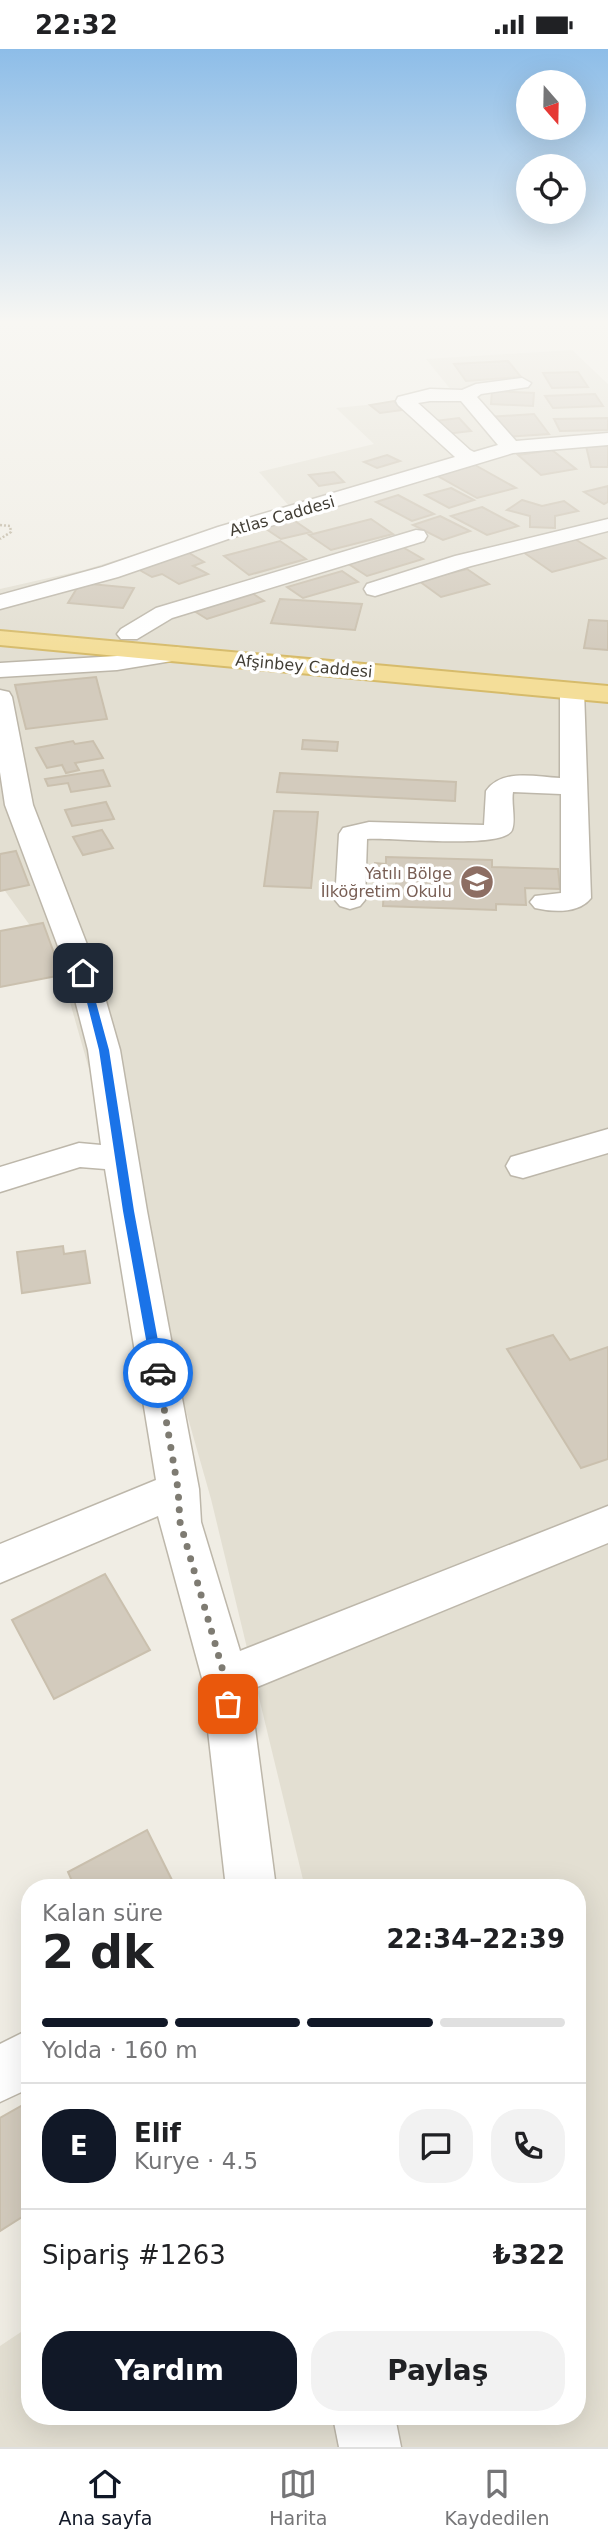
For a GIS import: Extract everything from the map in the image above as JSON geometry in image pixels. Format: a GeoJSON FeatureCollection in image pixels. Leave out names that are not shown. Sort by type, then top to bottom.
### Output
{"type":"FeatureCollection","features":[{"type":"Feature","properties":{"kind":"main road","name":"Afşinbey Caddesi"},"geometry":{"type":"LineString","coordinates":[[0,623],[608,677]]}},
{"type":"Feature","properties":{"kind":"main road","name":"Afşinbey Caddesi"},"geometry":{"type":"LineString","coordinates":[[0,638],[608,694]]}},
{"type":"Feature","properties":{"kind":"street"},"geometry":{"type":"LineString","coordinates":[[438,432],[463,454],[472,458]]}},
{"type":"Feature","properties":{"kind":"street"},"geometry":{"type":"LineString","coordinates":[[498,432],[511,447]]}},
{"type":"Feature","properties":{"kind":"street","name":"Atlas Caddesi"},"geometry":{"type":"LineString","coordinates":[[0,601],[49,590],[226,532],[511,447],[608,439]]}},
{"type":"Feature","properties":{"kind":"street"},"geometry":{"type":"LineString","coordinates":[[353,496],[374,509]]}},
{"type":"Feature","properties":{"kind":"street"},"geometry":{"type":"LineString","coordinates":[[395,523],[463,562]]}},
{"type":"Feature","properties":{"kind":"street"},"geometry":{"type":"LineString","coordinates":[[375,589],[463,562],[608,525]]}},
{"type":"Feature","properties":{"kind":"street"},"geometry":{"type":"LineString","coordinates":[[129,634],[164,613],[416,536]]}},
{"type":"Feature","properties":{"kind":"street"},"geometry":{"type":"LineString","coordinates":[[0,670],[117,663],[176,654]]}},
{"type":"Feature","properties":{"kind":"street"},"geometry":{"type":"LineString","coordinates":[[545,902],[565,902],[576,898],[572,690]]}},
{"type":"Feature","properties":{"kind":"street"},"geometry":{"type":"LineString","coordinates":[[0,697],[19,805],[83,973],[104,1050],[178,1489],[180,1522],[225,1678],[250,1879]]}},
{"type":"Feature","properties":{"kind":"street"},"geometry":{"type":"LineString","coordinates":[[350,901],[353,834],[369,829],[486,833],[499,829],[499,791],[508,784],[574,787]]}},
{"type":"Feature","properties":{"kind":"street"},"geometry":{"type":"LineString","coordinates":[[523,1166],[608,1141]]}},
{"type":"Feature","properties":{"kind":"street"},"geometry":{"type":"LineString","coordinates":[[0,1180],[79,1155],[121,1158]]}},
{"type":"Feature","properties":{"kind":"street"},"geometry":{"type":"LineString","coordinates":[[0,1564],[178,1489]]}},
{"type":"Feature","properties":{"kind":"street"},"geometry":{"type":"LineString","coordinates":[[225,1678],[608,1524]]}},
{"type":"Feature","properties":{"kind":"street"},"geometry":{"type":"LineString","coordinates":[[0,2075],[21,2062]]}},
{"type":"Feature","properties":{"kind":"street"},"geometry":{"type":"LineString","coordinates":[[366,2425],[370,2447]]}},
{"type":"Feature","properties":{"kind":"path"},"geometry":{"type":"LineString","coordinates":[[0,525],[10,526],[10,532],[0,539]]}},
{"type":"Feature","properties":{"kind":"shaded area"},"geometry":{"type":"Polygon","coordinates":[[[361,432],[608,432],[608,2447],[0,2447],[0,2346],[21,2332],[21,2425],[586,2425],[586,1879],[303,1879],[211,1499],[60,967],[0,884],[0,589],[84,570],[290,507],[259,472],[374,444],[361,432]]]}},
{"type":"Feature","properties":{"kind":"building"},"geometry":{"type":"Polygon","coordinates":[[[499,432],[549,434],[503,437],[499,432]]]}},
{"type":"Feature","properties":{"kind":"building"},"geometry":{"type":"Polygon","coordinates":[[[586,446],[608,446],[608,467],[591,467],[586,446]]]}},
{"type":"Feature","properties":{"kind":"building"},"geometry":{"type":"Polygon","coordinates":[[[552,450],[576,469],[541,475],[518,455],[552,450]]]}},
{"type":"Feature","properties":{"kind":"building"},"geometry":{"type":"Polygon","coordinates":[[[387,455],[400,461],[377,468],[364,462],[387,455]]]}},
{"type":"Feature","properties":{"kind":"building"},"geometry":{"type":"Polygon","coordinates":[[[475,465],[516,488],[477,498],[436,475],[475,465]]]}},
{"type":"Feature","properties":{"kind":"building"},"geometry":{"type":"Polygon","coordinates":[[[334,472],[344,482],[319,486],[309,475],[334,472]]]}},
{"type":"Feature","properties":{"kind":"building"},"geometry":{"type":"Polygon","coordinates":[[[608,486],[608,502],[604,504],[584,492],[608,486]]]}},
{"type":"Feature","properties":{"kind":"building"},"geometry":{"type":"Polygon","coordinates":[[[451,488],[474,500],[449,508],[425,495],[451,488]]]}},
{"type":"Feature","properties":{"kind":"building"},"geometry":{"type":"Polygon","coordinates":[[[398,495],[434,514],[412,521],[376,502],[398,495]]]}},
{"type":"Feature","properties":{"kind":"building"},"geometry":{"type":"Polygon","coordinates":[[[522,500],[542,506],[564,501],[578,511],[555,516],[555,528],[530,527],[530,516],[507,510],[522,500]]]}},
{"type":"Feature","properties":{"kind":"building"},"geometry":{"type":"Polygon","coordinates":[[[482,507],[518,526],[487,535],[451,516],[482,507]]]}},
{"type":"Feature","properties":{"kind":"building"},"geometry":{"type":"Polygon","coordinates":[[[440,516],[470,531],[443,540],[413,525],[440,516]]]}},
{"type":"Feature","properties":{"kind":"building"},"geometry":{"type":"Polygon","coordinates":[[[292,519],[311,532],[281,539],[263,527],[292,519]]]}},
{"type":"Feature","properties":{"kind":"building"},"geometry":{"type":"Polygon","coordinates":[[[371,519],[393,534],[331,550],[309,535],[371,519]]]}},
{"type":"Feature","properties":{"kind":"building"},"geometry":{"type":"Polygon","coordinates":[[[575,539],[605,558],[552,572],[523,552],[575,539]]]}},
{"type":"Feature","properties":{"kind":"building"},"geometry":{"type":"Polygon","coordinates":[[[280,541],[306,559],[249,575],[224,556],[280,541]]]}},
{"type":"Feature","properties":{"kind":"building"},"geometry":{"type":"Polygon","coordinates":[[[399,545],[423,559],[367,576],[344,561],[399,545]]]}},
{"type":"Feature","properties":{"kind":"building"},"geometry":{"type":"Polygon","coordinates":[[[186,551],[204,562],[193,566],[208,574],[179,584],[162,574],[152,577],[136,568],[186,551]]]}},
{"type":"Feature","properties":{"kind":"building"},"geometry":{"type":"Polygon","coordinates":[[[467,569],[489,584],[441,597],[419,581],[467,569]]]}},
{"type":"Feature","properties":{"kind":"building"},"geometry":{"type":"Polygon","coordinates":[[[342,571],[358,582],[303,598],[287,587],[342,571]]]}},
{"type":"Feature","properties":{"kind":"building"},"geometry":{"type":"Polygon","coordinates":[[[80,583],[134,588],[123,608],[68,603],[80,583]]]}},
{"type":"Feature","properties":{"kind":"building"},"geometry":{"type":"Polygon","coordinates":[[[249,591],[264,601],[207,619],[191,609],[249,591]]]}},
{"type":"Feature","properties":{"kind":"building"},"geometry":{"type":"Polygon","coordinates":[[[280,599],[362,604],[355,630],[271,623],[280,599]]]}},
{"type":"Feature","properties":{"kind":"building"},"geometry":{"type":"Polygon","coordinates":[[[589,620],[608,621],[608,650],[584,648],[589,620]]]}},
{"type":"Feature","properties":{"kind":"building"},"geometry":{"type":"Polygon","coordinates":[[[96,677],[107,719],[26,729],[15,685],[96,677]]]}},
{"type":"Feature","properties":{"kind":"building"},"geometry":{"type":"Polygon","coordinates":[[[303,740],[338,742],[337,751],[302,749],[303,740]]]}},
{"type":"Feature","properties":{"kind":"building"},"geometry":{"type":"Polygon","coordinates":[[[73,741],[75,744],[93,741],[103,758],[75,763],[79,770],[66,773],[62,765],[47,768],[36,748],[73,741]]]}},
{"type":"Feature","properties":{"kind":"building"},"geometry":{"type":"Polygon","coordinates":[[[103,770],[110,786],[71,792],[68,783],[48,786],[45,779],[103,770]]]}},
{"type":"Feature","properties":{"kind":"building"},"geometry":{"type":"Polygon","coordinates":[[[280,773],[456,782],[455,801],[277,792],[280,773]]]}},
{"type":"Feature","properties":{"kind":"building"},"geometry":{"type":"Polygon","coordinates":[[[106,802],[114,819],[72,826],[65,810],[106,802]]]}},
{"type":"Feature","properties":{"kind":"building"},"geometry":{"type":"Polygon","coordinates":[[[274,811],[318,812],[311,888],[264,886],[274,811]]]}},
{"type":"Feature","properties":{"kind":"building"},"geometry":{"type":"Polygon","coordinates":[[[102,830],[113,848],[83,855],[73,837],[102,830]]]}},
{"type":"Feature","properties":{"kind":"building"},"geometry":{"type":"Polygon","coordinates":[[[16,851],[29,885],[0,891],[0,854],[16,851]]]}},
{"type":"Feature","properties":{"kind":"building","name":"Yatılı Bölge İlköğretim Okulu"},"geometry":{"type":"Polygon","coordinates":[[[386,857],[492,860],[492,867],[558,869],[560,889],[525,888],[526,905],[496,904],[496,910],[383,906],[384,887],[396,887],[396,878],[374,877],[375,863],[386,864],[386,857]]]}},
{"type":"Feature","properties":{"kind":"building"},"geometry":{"type":"Polygon","coordinates":[[[43,923],[62,975],[0,987],[0,931],[43,923]]]}},
{"type":"Feature","properties":{"kind":"building"},"geometry":{"type":"Polygon","coordinates":[[[63,1246],[64,1254],[85,1251],[90,1283],[22,1293],[17,1252],[63,1246]]]}},
{"type":"Feature","properties":{"kind":"building"},"geometry":{"type":"Polygon","coordinates":[[[553,1335],[570,1360],[608,1347],[608,1459],[581,1468],[507,1349],[553,1335]]]}},
{"type":"Feature","properties":{"kind":"building"},"geometry":{"type":"Polygon","coordinates":[[[105,1574],[150,1650],[54,1699],[12,1620],[105,1574]]]}},
{"type":"Feature","properties":{"kind":"building"},"geometry":{"type":"Polygon","coordinates":[[[147,1830],[172,1879],[71,1879],[68,1872],[147,1830]]]}},
{"type":"Feature","properties":{"kind":"building"},"geometry":{"type":"Polygon","coordinates":[[[21,2106],[21,2218],[0,2231],[0,2118],[21,2106]]]}},
{"type":"Feature","properties":{"kind":"way so far"},"geometry":{"type":"LineString","coordinates":[[158,1373],[178,1489],[180,1522],[225,1678],[228,1704]]}},
{"type":"Feature","properties":{"kind":"place","name":"Yatılı Bölge İlköğretim Okulu"},"geometry":{"type":"Point","coordinates":[477,882]}},
{"type":"Feature","properties":{"kind":"route"},"geometry":{"type":"LineString","coordinates":[[83,973],[104,1050],[158,1373]]}}]}
